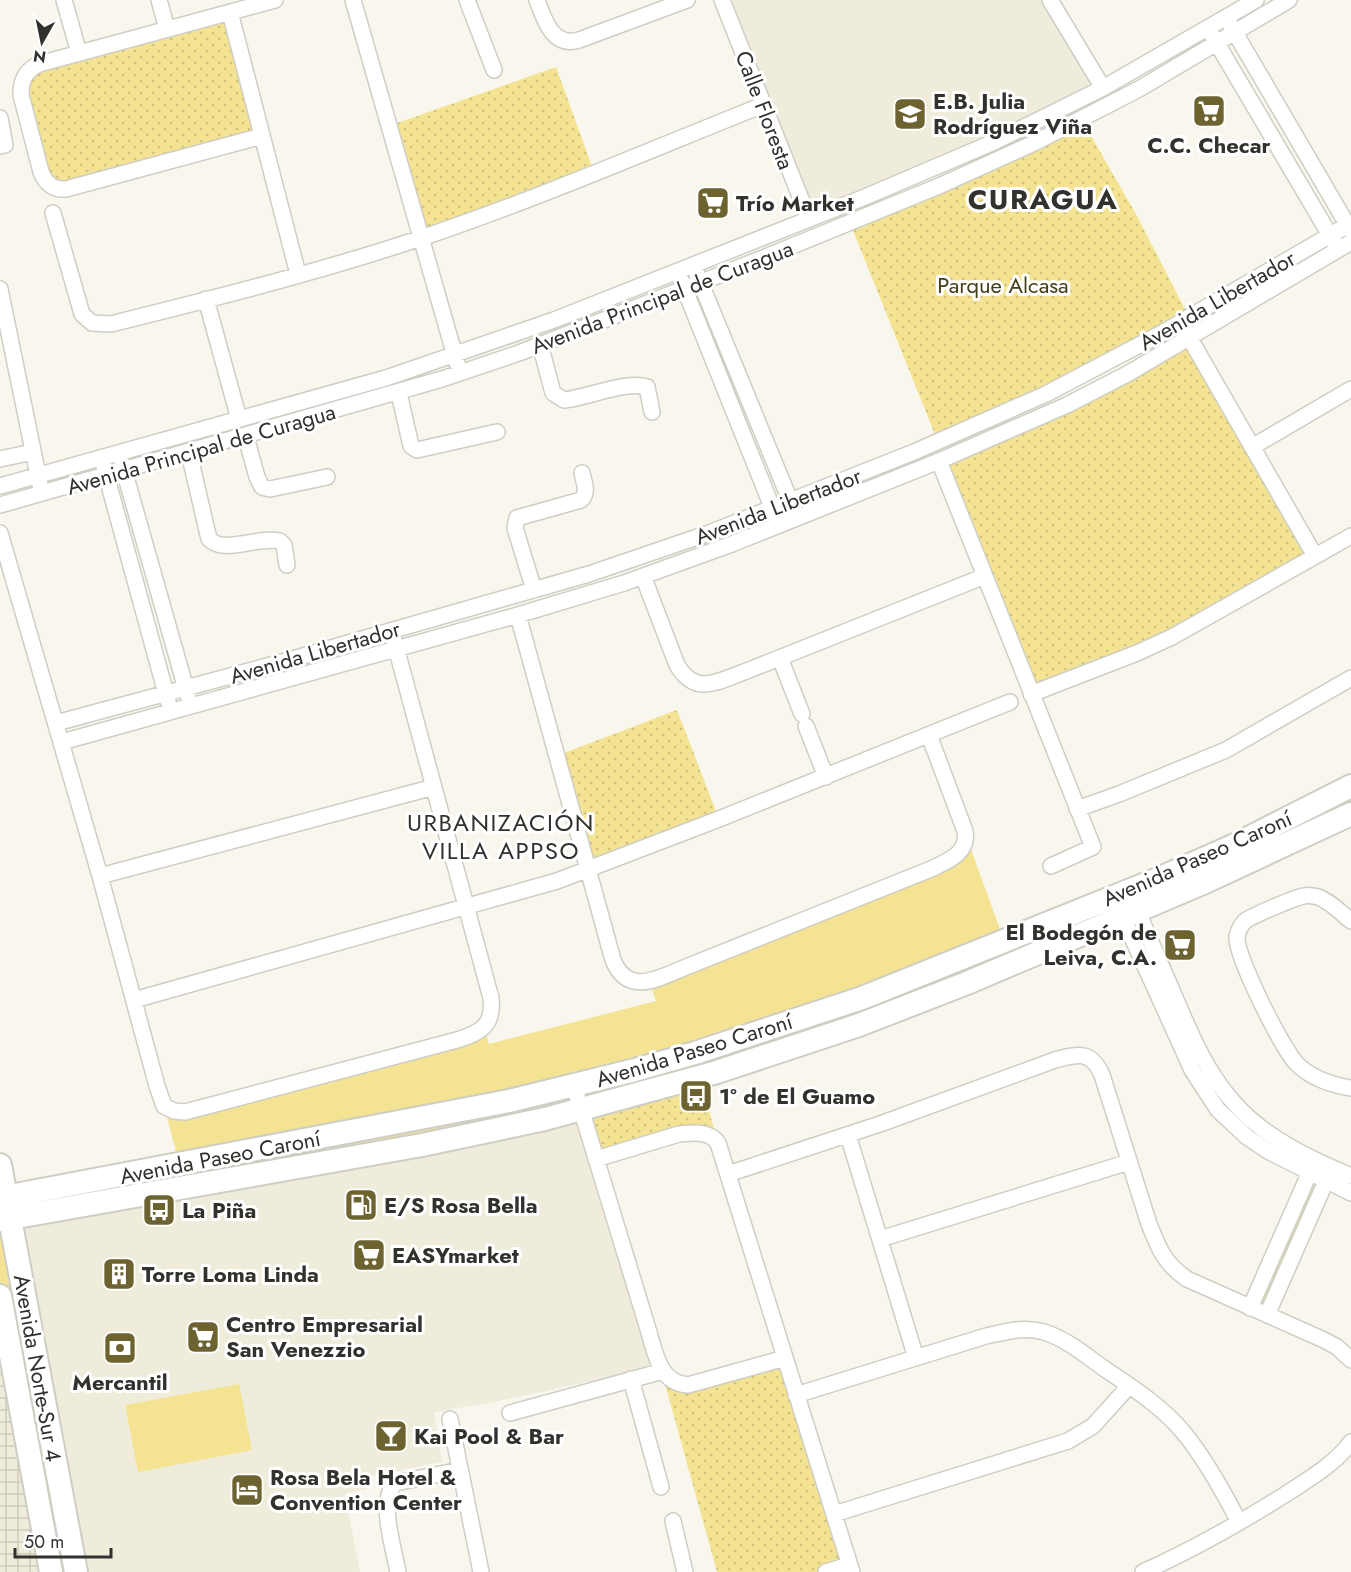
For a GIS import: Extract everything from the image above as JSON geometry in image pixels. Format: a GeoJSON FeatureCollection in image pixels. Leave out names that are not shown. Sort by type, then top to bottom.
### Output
{"type":"FeatureCollection","features":[{"type":"Feature","properties":{"kind":"street"},"geometry":{"type":"LineString","coordinates":[[64,0],[79,53]]}},
{"type":"Feature","properties":{"kind":"street"},"geometry":{"type":"LineString","coordinates":[[159,0],[167,29]]}},
{"type":"Feature","properties":{"kind":"street"},"geometry":{"type":"LineString","coordinates":[[262,136],[66,189],[51,187],[41,172],[21,94],[21,84],[25,74],[33,67],[230,12],[254,3],[274,0]]}},
{"type":"Feature","properties":{"kind":"street"},"geometry":{"type":"LineString","coordinates":[[353,0],[460,374]]}},
{"type":"Feature","properties":{"kind":"street"},"geometry":{"type":"LineString","coordinates":[[467,0],[494,70]]}},
{"type":"Feature","properties":{"kind":"street"},"geometry":{"type":"LineString","coordinates":[[537,0],[550,30],[558,38],[568,42],[687,0]]}},
{"type":"Feature","properties":{"kind":"street","name":"Calle Floresta"},"geometry":{"type":"LineString","coordinates":[[722,0],[809,219]]}},
{"type":"Feature","properties":{"kind":"street"},"geometry":{"type":"LineString","coordinates":[[1050,0],[1103,88]]}},
{"type":"Feature","properties":{"kind":"street","name":"Avenida Principal de Curagua"},"geometry":{"type":"LineString","coordinates":[[0,486],[386,378],[554,320],[809,219],[994,142],[1103,88],[1256,0]]}},
{"type":"Feature","properties":{"kind":"street","name":"Avenida Principal de Curagua"},"geometry":{"type":"LineString","coordinates":[[0,505],[460,374],[684,289],[873,214],[1034,143],[1129,94],[1290,0]]}},
{"type":"Feature","properties":{"kind":"street"},"geometry":{"type":"LineString","coordinates":[[230,12],[298,274]]}},
{"type":"Feature","properties":{"kind":"street"},"geometry":{"type":"LineString","coordinates":[[1226,17],[1350,226]]}},
{"type":"Feature","properties":{"kind":"street"},"geometry":{"type":"LineString","coordinates":[[1208,27],[1329,235],[1345,246]]}},
{"type":"Feature","properties":{"kind":"street"},"geometry":{"type":"LineString","coordinates":[[53,213],[79,307],[85,318],[92,323],[111,324],[298,274],[420,238],[514,205],[763,105]]}},
{"type":"Feature","properties":{"kind":"street"},"geometry":{"type":"LineString","coordinates":[[0,118],[5,145],[0,146]]}},
{"type":"Feature","properties":{"kind":"street","name":"Avenida Libertador"},"geometry":{"type":"LineString","coordinates":[[56,723],[534,590],[649,555],[772,508],[914,452],[1021,406],[1130,351],[1329,235],[1350,226]]}},
{"type":"Feature","properties":{"kind":"street","name":"Avenida Libertador"},"geometry":{"type":"LineString","coordinates":[[62,742],[518,615],[643,576],[780,526],[939,461],[1066,405],[1130,372],[1345,246]]}},
{"type":"Feature","properties":{"kind":"street"},"geometry":{"type":"LineString","coordinates":[[693,265],[797,519]]}},
{"type":"Feature","properties":{"kind":"street"},"geometry":{"type":"LineString","coordinates":[[677,272],[780,526]]}},
{"type":"Feature","properties":{"kind":"street"},"geometry":{"type":"LineString","coordinates":[[0,289],[42,493]]}},
{"type":"Feature","properties":{"kind":"street"},"geometry":{"type":"LineString","coordinates":[[206,299],[239,419]]}},
{"type":"Feature","properties":{"kind":"street"},"geometry":{"type":"LineString","coordinates":[[1180,323],[1315,556]]}},
{"type":"Feature","properties":{"kind":"street"},"geometry":{"type":"LineString","coordinates":[[540,344],[553,393],[564,400],[629,385],[641,385],[647,387],[652,412]]}},
{"type":"Feature","properties":{"kind":"street"},"geometry":{"type":"LineString","coordinates":[[1252,447],[1351,389]]}},
{"type":"Feature","properties":{"kind":"street"},"geometry":{"type":"LineString","coordinates":[[399,393],[411,446],[417,450],[497,432]]}},
{"type":"Feature","properties":{"kind":"street"},"geometry":{"type":"LineString","coordinates":[[246,436],[257,477],[262,486],[270,489],[327,477]]}},
{"type":"Feature","properties":{"kind":"street"},"geometry":{"type":"LineString","coordinates":[[0,459],[33,452]]}},
{"type":"Feature","properties":{"kind":"street"},"geometry":{"type":"LineString","coordinates":[[119,453],[191,705]]}},
{"type":"Feature","properties":{"kind":"street"},"geometry":{"type":"LineString","coordinates":[[189,453],[209,539],[215,545],[226,547],[253,540],[280,541],[284,545],[287,566]]}},
{"type":"Feature","properties":{"kind":"street"},"geometry":{"type":"LineString","coordinates":[[102,458],[171,711]]}},
{"type":"Feature","properties":{"kind":"street"},"geometry":{"type":"LineString","coordinates":[[939,461],[1093,848],[1051,866]]}},
{"type":"Feature","properties":{"kind":"street"},"geometry":{"type":"LineString","coordinates":[[534,590],[515,528],[517,518],[581,500],[586,490],[582,473]]}},
{"type":"Feature","properties":{"kind":"street"},"geometry":{"type":"LineString","coordinates":[[0,533],[62,742],[162,1101],[168,1109],[179,1112],[247,1097],[470,1036],[484,1027],[491,1014],[492,1006],[392,631]]}},
{"type":"Feature","properties":{"kind":"street"},"geometry":{"type":"LineString","coordinates":[[1031,694],[1172,637],[1351,536]]}},
{"type":"Feature","properties":{"kind":"street"},"geometry":{"type":"LineString","coordinates":[[643,576],[677,665],[685,678],[708,684],[780,658],[985,576]]}},
{"type":"Feature","properties":{"kind":"street"},"geometry":{"type":"LineString","coordinates":[[518,615],[613,960],[621,975],[630,981],[643,982],[686,967],[931,869],[957,854],[964,845],[965,831],[929,735]]}},
{"type":"Feature","properties":{"kind":"street"},"geometry":{"type":"LineString","coordinates":[[780,658],[826,777]]}},
{"type":"Feature","properties":{"kind":"street"},"geometry":{"type":"LineString","coordinates":[[1077,809],[1227,750],[1351,678]]}},
{"type":"Feature","properties":{"kind":"street"},"geometry":{"type":"LineString","coordinates":[[134,1000],[557,881],[826,777],[1010,702]]}},
{"type":"Feature","properties":{"kind":"street","name":"Avenida Paseo Caroní"},"geometry":{"type":"LineString","coordinates":[[4,1208],[422,1145],[581,1110],[717,1072],[859,1025],[967,983],[1126,904],[1351,786]]}},
{"type":"Feature","properties":{"kind":"street"},"geometry":{"type":"LineString","coordinates":[[100,876],[434,787]]}},
{"type":"Feature","properties":{"kind":"street","name":"Avenida Paseo Caroní"},"geometry":{"type":"LineString","coordinates":[[44,1201],[574,1086],[727,1043],[1248,863],[1351,814]]}},
{"type":"Feature","properties":{"kind":"street"},"geometry":{"type":"LineString","coordinates":[[1351,921],[1324,900],[1304,896],[1248,919],[1240,928],[1237,940],[1247,969],[1289,1055],[1316,1078],[1351,1088]]}},
{"type":"Feature","properties":{"kind":"street"},"geometry":{"type":"LineString","coordinates":[[1126,904],[1187,1060],[1218,1110],[1247,1137],[1268,1152],[1312,1166],[1329,1175],[1351,1193]]}},
{"type":"Feature","properties":{"kind":"street"},"geometry":{"type":"LineString","coordinates":[[728,1174],[848,1135],[1055,1060],[1079,1055],[1092,1059],[1098,1066],[1149,1224],[1164,1258],[1187,1279],[1337,1347],[1351,1360]]}},
{"type":"Feature","properties":{"kind":"street"},"geometry":{"type":"LineString","coordinates":[[574,1086],[663,1371],[672,1381],[688,1385],[785,1358]]}},
{"type":"Feature","properties":{"kind":"street"},"geometry":{"type":"LineString","coordinates":[[596,1159],[680,1134],[710,1134],[718,1143],[851,1568],[826,1572]]}},
{"type":"Feature","properties":{"kind":"street"},"geometry":{"type":"LineString","coordinates":[[848,1135],[916,1358]]}},
{"type":"Feature","properties":{"kind":"street"},"geometry":{"type":"LineString","coordinates":[[880,1239],[1130,1162]]}},
{"type":"Feature","properties":{"kind":"street"},"geometry":{"type":"LineString","coordinates":[[0,1163],[17,1181],[29,1187],[44,1201],[36,1218],[25,1231],[17,1258]]}},
{"type":"Feature","properties":{"kind":"street","name":"Avenida Norte-Sur 4"},"geometry":{"type":"LineString","coordinates":[[0,1163],[4,1208],[17,1258],[76,1572]]}},
{"type":"Feature","properties":{"kind":"street"},"geometry":{"type":"LineString","coordinates":[[1250,1308],[1312,1166]]}},
{"type":"Feature","properties":{"kind":"street"},"geometry":{"type":"LineString","coordinates":[[1329,1175],[1351,1176]]}},
{"type":"Feature","properties":{"kind":"street"},"geometry":{"type":"LineString","coordinates":[[1267,1315],[1329,1175]]}},
{"type":"Feature","properties":{"kind":"street","name":"Avenida Norte-Sur 4"},"geometry":{"type":"LineString","coordinates":[[0,1296],[51,1572]]}},
{"type":"Feature","properties":{"kind":"street"},"geometry":{"type":"LineString","coordinates":[[796,1395],[1005,1331],[1030,1329],[1043,1331],[1065,1342],[1129,1386],[1157,1406],[1183,1431],[1218,1482],[1239,1522]]}},
{"type":"Feature","properties":{"kind":"street"},"geometry":{"type":"LineString","coordinates":[[510,1413],[663,1371]]}},
{"type":"Feature","properties":{"kind":"street"},"geometry":{"type":"LineString","coordinates":[[631,1379],[662,1487]]}},
{"type":"Feature","properties":{"kind":"street"},"geometry":{"type":"LineString","coordinates":[[834,1514],[1068,1441],[1093,1426],[1129,1386]]}},
{"type":"Feature","properties":{"kind":"street"},"geometry":{"type":"LineString","coordinates":[[450,1419],[481,1572]]}},
{"type":"Feature","properties":{"kind":"street"},"geometry":{"type":"LineString","coordinates":[[1143,1572],[1199,1545],[1239,1522],[1330,1463],[1351,1442]]}},
{"type":"Feature","properties":{"kind":"street"},"geometry":{"type":"LineString","coordinates":[[398,1572],[386,1506],[390,1488],[394,1483],[460,1470]]}},
{"type":"Feature","properties":{"kind":"street"},"geometry":{"type":"LineString","coordinates":[[673,1521],[685,1572]]}},
{"type":"Feature","properties":{"kind":"shaded area","name":"E.B. Julia Rodríguez Viña"},"geometry":{"type":"Polygon","coordinates":[[[722,0],[1050,0],[1103,88],[809,219],[722,0]]]}},
{"type":"Feature","properties":{"kind":"shaded area"},"geometry":{"type":"Polygon","coordinates":[[[581,1110],[660,1366],[499,1401],[434,1412],[442,1462],[366,1477],[367,1489],[345,1494],[360,1572],[76,1572],[10,1218],[581,1110]]]}},
{"type":"Feature","properties":{"kind":"shaded area"},"geometry":{"type":"Polygon","coordinates":[[[0,1296],[51,1572],[0,1572],[0,1296]]]}},
{"type":"Feature","properties":{"kind":"green space"},"geometry":{"type":"Polygon","coordinates":[[[230,12],[262,136],[66,189],[44,179],[21,95],[25,74],[230,12]]]}},
{"type":"Feature","properties":{"kind":"green space"},"geometry":{"type":"Polygon","coordinates":[[[556,67],[594,172],[420,238],[389,126],[556,67]]]}},
{"type":"Feature","properties":{"kind":"green space","name":"Parque Alcasa"},"geometry":{"type":"Polygon","coordinates":[[[1082,120],[1137,216],[1189,317],[938,442],[850,223],[1082,120]]]}},
{"type":"Feature","properties":{"kind":"green space"},"geometry":{"type":"Polygon","coordinates":[[[1189,338],[1315,556],[1197,624],[1031,694],[939,461],[1189,338]]]}},
{"type":"Feature","properties":{"kind":"green space"},"geometry":{"type":"Polygon","coordinates":[[[677,710],[719,819],[587,870],[556,756],[677,710]]]}},
{"type":"Feature","properties":{"kind":"green space"},"geometry":{"type":"Polygon","coordinates":[[[1351,786],[1351,814],[1138,911],[1186,1025],[1241,1110],[1351,1176],[1351,1193],[1327,1182],[1267,1315],[1250,1308],[1309,1173],[1218,1110],[1123,918],[669,1087],[10,1218],[76,1572],[51,1572],[0,1296],[0,1220],[6,1197],[179,1163],[164,1106],[168,1109],[484,1027],[489,1044],[656,1001],[649,981],[931,869],[966,836],[1004,940],[1351,786]]]}},
{"type":"Feature","properties":{"kind":"green space"},"geometry":{"type":"Polygon","coordinates":[[[700,1078],[718,1143],[709,1134],[596,1159],[581,1110],[700,1078]]]}},
{"type":"Feature","properties":{"kind":"green space"},"geometry":{"type":"Polygon","coordinates":[[[785,1358],[849,1565],[826,1572],[717,1572],[660,1366],[672,1381],[785,1358]]]}},
{"type":"Feature","properties":{"kind":"green space"},"geometry":{"type":"Polygon","coordinates":[[[239,1384],[252,1450],[138,1472],[125,1405],[239,1384]]]}},
{"type":"Feature","properties":{"kind":"place","name":"C.C. Checar"},"geometry":{"type":"Point","coordinates":[1209,111]}},
{"type":"Feature","properties":{"kind":"place","name":"E.B. Julia Rodríguez Viña"},"geometry":{"type":"Point","coordinates":[910,114]}},
{"type":"Feature","properties":{"kind":"place","name":"Trío Market"},"geometry":{"type":"Point","coordinates":[713,203]}},
{"type":"Feature","properties":{"kind":"place","name":"El Bodegón de Leiva, C.A."},"geometry":{"type":"Point","coordinates":[1180,945]}},
{"type":"Feature","properties":{"kind":"place","name":"1° de El Guamo"},"geometry":{"type":"Point","coordinates":[696,1096]}},
{"type":"Feature","properties":{"kind":"place","name":"E/S Rosa Bella"},"geometry":{"type":"Point","coordinates":[361,1205]}},
{"type":"Feature","properties":{"kind":"place","name":"La Piña"},"geometry":{"type":"Point","coordinates":[159,1210]}},
{"type":"Feature","properties":{"kind":"place","name":"EASYmarket"},"geometry":{"type":"Point","coordinates":[369,1255]}},
{"type":"Feature","properties":{"kind":"place","name":"Torre Loma Linda"},"geometry":{"type":"Point","coordinates":[119,1274]}},
{"type":"Feature","properties":{"kind":"place","name":"Centro Empresarial San Venezzio"},"geometry":{"type":"Point","coordinates":[203,1337]}},
{"type":"Feature","properties":{"kind":"place","name":"Mercantil"},"geometry":{"type":"Point","coordinates":[120,1348]}},
{"type":"Feature","properties":{"kind":"place","name":"Kai Pool & Bar"},"geometry":{"type":"Point","coordinates":[391,1436]}},
{"type":"Feature","properties":{"kind":"place","name":"Rosa Bela Hotel & Convention Center"},"geometry":{"type":"Point","coordinates":[247,1490]}},
{"type":"Feature","properties":{"kind":"district","name":"CURAGUA"},"geometry":{"type":"Point","coordinates":[1043,199]}},
{"type":"Feature","properties":{"kind":"district","name":"URBANIZACIÓN VILLA APPSO"},"geometry":{"type":"Point","coordinates":[501,836]}}]}
